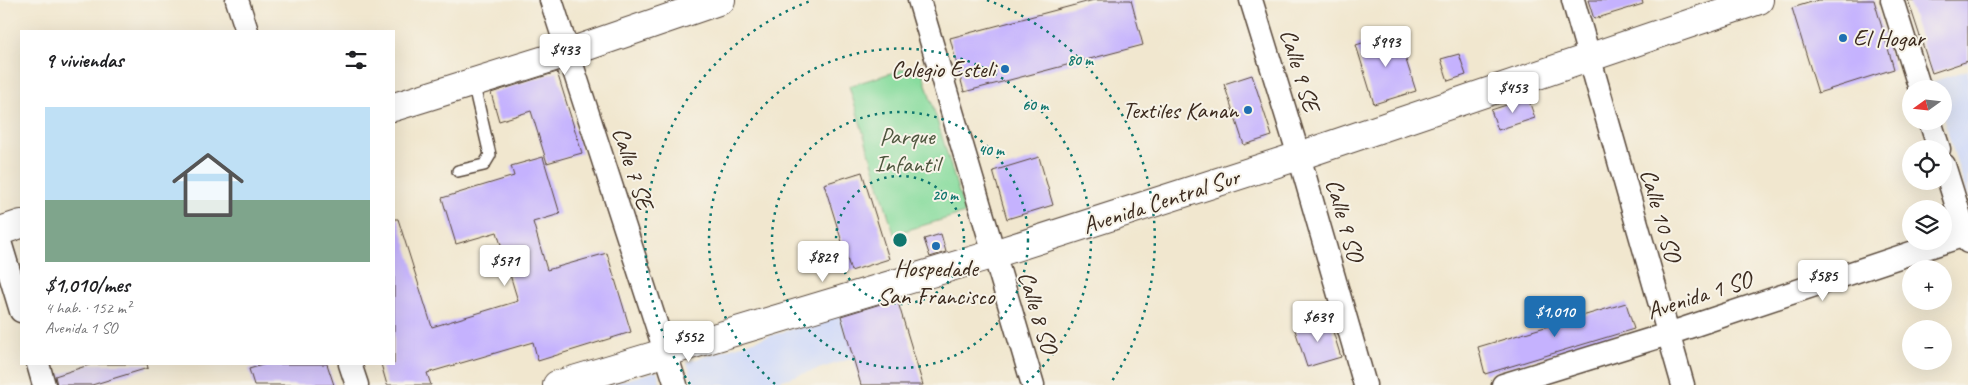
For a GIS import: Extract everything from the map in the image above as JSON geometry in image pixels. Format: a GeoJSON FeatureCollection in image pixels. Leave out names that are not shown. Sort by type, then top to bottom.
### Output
{"type":"FeatureCollection","features":[{"type":"Feature","properties":{"kind":"street"},"geometry":{"type":"LineString","coordinates":[[237,0],[247,30]]}},
{"type":"Feature","properties":{"kind":"street","name":"Calle 7 SE"},"geometry":{"type":"LineString","coordinates":[[551,0],[676,385]]}},
{"type":"Feature","properties":{"kind":"street"},"geometry":{"type":"LineString","coordinates":[[395,107],[568,53],[721,0]]}},
{"type":"Feature","properties":{"kind":"street","name":"Calle 8 SO"},"geometry":{"type":"LineString","coordinates":[[919,0],[1033,385]]}},
{"type":"Feature","properties":{"kind":"street","name":"Calle 9 SE"},"geometry":{"type":"LineString","coordinates":[[1251,0],[1299,156]]}},
{"type":"Feature","properties":{"kind":"street","name":"Calle 10 SO"},"geometry":{"type":"LineString","coordinates":[[1573,0],[1684,385]]}},
{"type":"Feature","properties":{"kind":"street","name":"Avenida Central Sur"},"geometry":{"type":"LineString","coordinates":[[557,385],[994,254],[1299,156],[1758,0]]}},
{"type":"Feature","properties":{"kind":"street"},"geometry":{"type":"LineString","coordinates":[[1892,0],[1917,80]]}},
{"type":"Feature","properties":{"kind":"street","name":"Calle 9 SO"},"geometry":{"type":"LineString","coordinates":[[1299,156],[1365,385]]}},
{"type":"Feature","properties":{"kind":"street"},"geometry":{"type":"LineString","coordinates":[[1952,190],[1967,237]]}},
{"type":"Feature","properties":{"kind":"street"},"geometry":{"type":"LineString","coordinates":[[0,231],[20,224]]}},
{"type":"Feature","properties":{"kind":"street","name":"Avenida 1 SO"},"geometry":{"type":"LineString","coordinates":[[1503,385],[1668,334],[1967,237]]}},
{"type":"Feature","properties":{"kind":"street"},"geometry":{"type":"LineString","coordinates":[[0,242],[20,308]]}},
{"type":"Feature","properties":{"kind":"street"},"geometry":{"type":"LineString","coordinates":[[38,365],[44,385]]}},
{"type":"Feature","properties":{"kind":"street"},"geometry":{"type":"LineString","coordinates":[[350,365],[357,385]]}},
{"type":"Feature","properties":{"kind":"lane"},"geometry":{"type":"LineString","coordinates":[[458,171],[484,165],[490,155],[473,82]]}},
{"type":"Feature","properties":{"kind":"shaded area"},"geometry":{"type":"Polygon","coordinates":[[[1968,70],[1968,198],[1952,147],[1952,140],[1950,140],[1947,130],[1952,130],[1952,80],[1937,80],[1968,70]]]}},
{"type":"Feature","properties":{"kind":"shaded area"},"geometry":{"type":"Polygon","coordinates":[[[840,314],[854,358],[766,385],[694,385],[687,362],[840,314]]]}},
{"type":"Feature","properties":{"kind":"shaded area"},"geometry":{"type":"Polygon","coordinates":[[[657,371],[661,385],[611,384],[657,371]]]}},
{"type":"Feature","properties":{"kind":"green space","name":"Parque Infantil"},"geometry":{"type":"Polygon","coordinates":[[[920,64],[965,213],[894,234],[849,86],[920,64]]]}},
{"type":"Feature","properties":{"kind":"building","name":"Colegio Esteli"},"geometry":{"type":"Polygon","coordinates":[[[1094,0],[1131,0],[1143,45],[964,92],[950,38],[1094,0]]]}},
{"type":"Feature","properties":{"kind":"building"},"geometry":{"type":"Polygon","coordinates":[[[1588,0],[1642,0],[1643,4],[1594,19],[1588,0]]]}},
{"type":"Feature","properties":{"kind":"building","name":"El Hogar"},"geometry":{"type":"Polygon","coordinates":[[[1818,0],[1874,0],[1894,69],[1818,93],[1792,8],[1818,0]]]}},
{"type":"Feature","properties":{"kind":"building"},"geometry":{"type":"Polygon","coordinates":[[[1908,0],[1968,0],[1968,61],[1932,73],[1908,0]]]}},
{"type":"Feature","properties":{"kind":"building"},"geometry":{"type":"Polygon","coordinates":[[[1397,32],[1416,91],[1374,104],[1356,45],[1397,32]]]}},
{"type":"Feature","properties":{"kind":"building"},"geometry":{"type":"Polygon","coordinates":[[[1459,54],[1466,75],[1448,81],[1441,59],[1459,54]]]}},
{"type":"Feature","properties":{"kind":"building"},"geometry":{"type":"Polygon","coordinates":[[[557,72],[582,153],[547,163],[531,111],[499,121],[491,93],[557,72]]]}},
{"type":"Feature","properties":{"kind":"building","name":"Textiles Kanan"},"geometry":{"type":"Polygon","coordinates":[[[1252,75],[1272,136],[1244,145],[1224,84],[1252,75]]]}},
{"type":"Feature","properties":{"kind":"building"},"geometry":{"type":"Polygon","coordinates":[[[1528,98],[1535,118],[1498,130],[1491,110],[1528,98]]]}},
{"type":"Feature","properties":{"kind":"building"},"geometry":{"type":"Polygon","coordinates":[[[543,157],[560,214],[533,222],[547,270],[607,253],[631,332],[538,361],[533,342],[427,373],[431,385],[387,385],[381,365],[395,365],[395,219],[398,219],[432,327],[518,301],[497,232],[456,244],[442,198],[514,176],[511,166],[543,157]]]}},
{"type":"Feature","properties":{"kind":"building"},"geometry":{"type":"Polygon","coordinates":[[[1039,157],[1053,205],[1007,219],[993,171],[1039,157]]]}},
{"type":"Feature","properties":{"kind":"building"},"geometry":{"type":"Polygon","coordinates":[[[862,172],[889,259],[851,271],[824,184],[862,172]]]}},
{"type":"Feature","properties":{"kind":"building","name":"Hospedade San Francisco"},"geometry":{"type":"Polygon","coordinates":[[[941,234],[946,252],[930,257],[924,239],[941,234]]]}},
{"type":"Feature","properties":{"kind":"building"},"geometry":{"type":"Polygon","coordinates":[[[897,299],[923,385],[861,385],[841,316],[897,299]]]}},
{"type":"Feature","properties":{"kind":"building"},"geometry":{"type":"Polygon","coordinates":[[[1626,303],[1634,329],[1485,374],[1478,347],[1626,303]]]}},
{"type":"Feature","properties":{"kind":"building"},"geometry":{"type":"Polygon","coordinates":[[[1329,319],[1341,357],[1307,367],[1295,330],[1329,319]]]}},
{"type":"Feature","properties":{"kind":"building"},"geometry":{"type":"Polygon","coordinates":[[[89,365],[147,365],[148,368],[92,385],[57,385],[55,376],[89,365]]]}},
{"type":"Feature","properties":{"kind":"building"},"geometry":{"type":"Polygon","coordinates":[[[263,365],[327,365],[334,385],[254,385],[249,369],[263,365]]]}},
{"type":"Feature","properties":{"kind":"place","name":"El Hogar"},"geometry":{"type":"Point","coordinates":[1843,38]}},
{"type":"Feature","properties":{"kind":"place","name":"Colegio Esteli"},"geometry":{"type":"Point","coordinates":[1005,69]}},
{"type":"Feature","properties":{"kind":"place","name":"Textiles Kanan"},"geometry":{"type":"Point","coordinates":[1248,110]}},
{"type":"Feature","properties":{"kind":"place","name":"Hospedade San Francisco"},"geometry":{"type":"Point","coordinates":[936,246]}}]}
